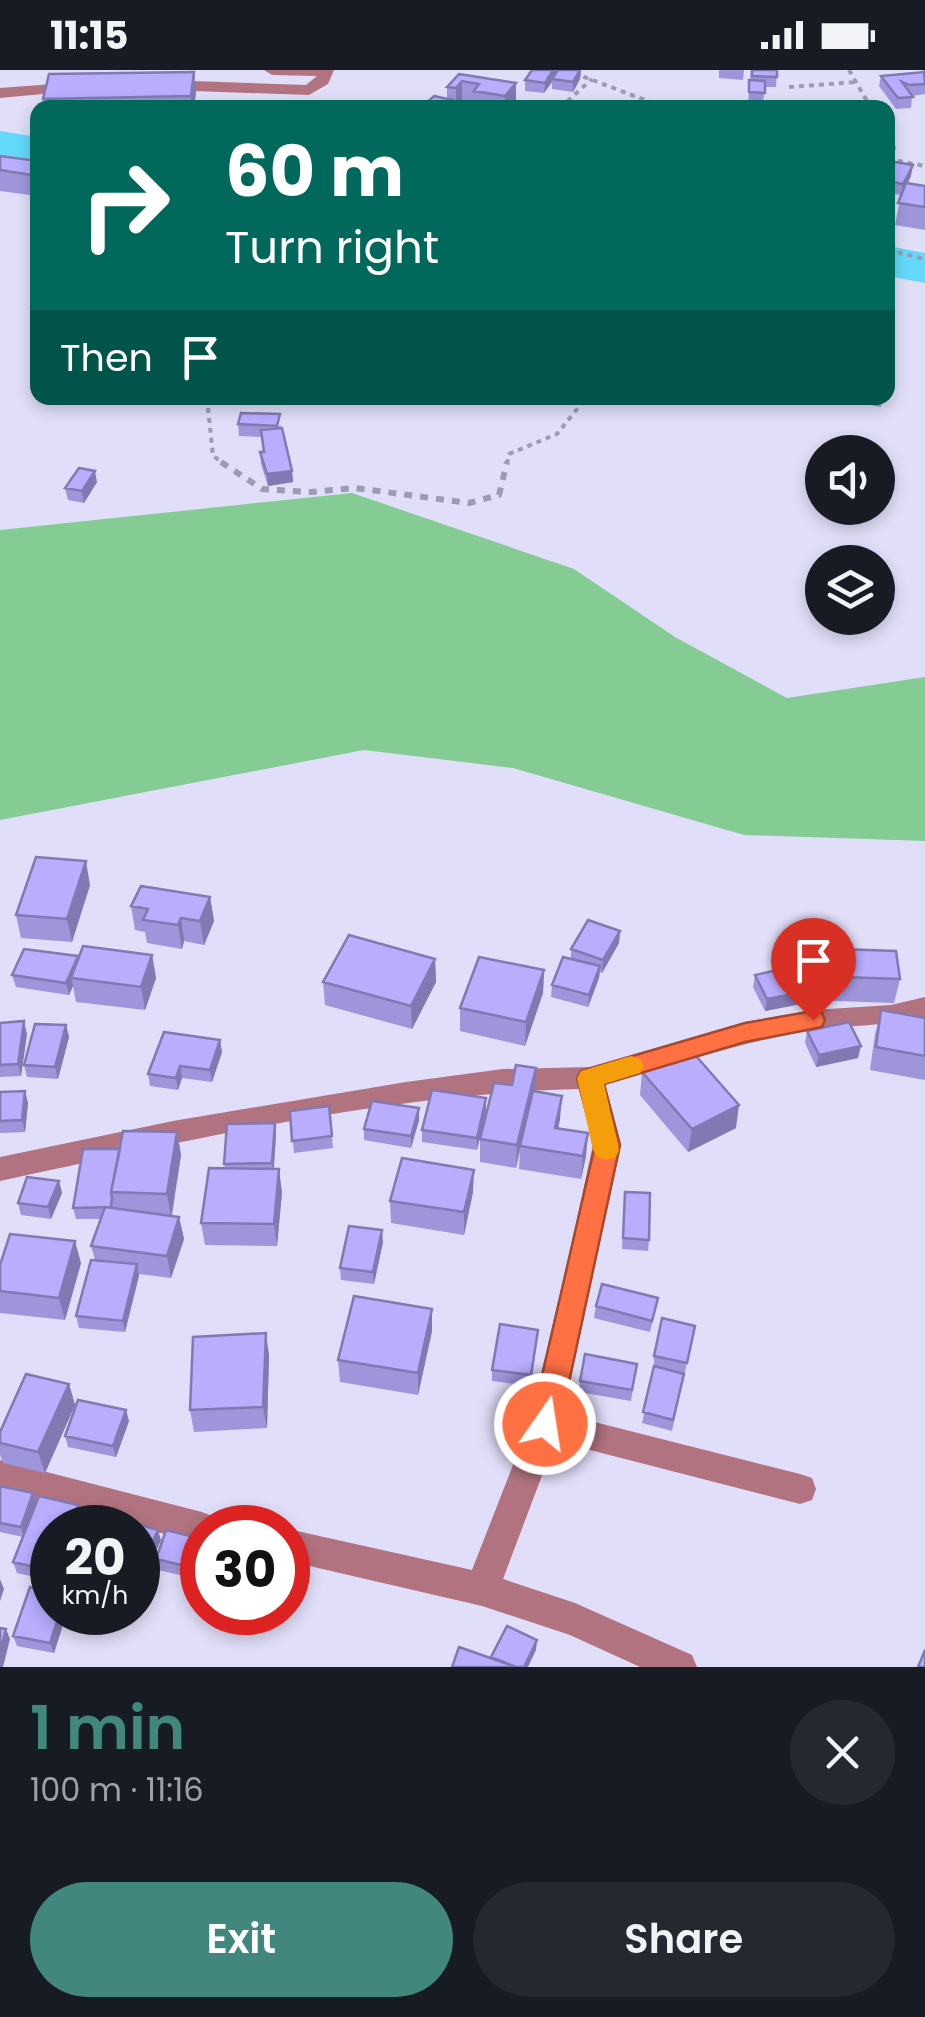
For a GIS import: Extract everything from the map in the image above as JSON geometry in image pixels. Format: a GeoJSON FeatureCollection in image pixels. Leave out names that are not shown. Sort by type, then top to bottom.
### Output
{"type":"FeatureCollection","features":[{"type":"Feature","properties":{"kind":"street"},"geometry":{"type":"LineString","coordinates":[[152,86],[309,90],[323,81],[327,70],[272,70]]}},
{"type":"Feature","properties":{"kind":"street"},"geometry":{"type":"LineString","coordinates":[[0,93],[96,87]]}},
{"type":"Feature","properties":{"kind":"street"},"geometry":{"type":"LineString","coordinates":[[0,1170],[173,1132],[406,1093],[504,1080],[590,1078],[745,1033],[813,1020],[891,1015],[925,1007]]}},
{"type":"Feature","properties":{"kind":"street"},"geometry":{"type":"LineString","coordinates":[[482,1588],[545,1424],[608,1145],[590,1078]]}},
{"type":"Feature","properties":{"kind":"street"},"geometry":{"type":"LineString","coordinates":[[545,1424],[800,1489]]}},
{"type":"Feature","properties":{"kind":"street"},"geometry":{"type":"LineString","coordinates":[[0,1475],[180,1522]]}},
{"type":"Feature","properties":{"kind":"street"},"geometry":{"type":"LineString","coordinates":[[310,1551],[482,1588],[576,1620],[680,1667]]}},
{"type":"Feature","properties":{"kind":"path"},"geometry":{"type":"LineString","coordinates":[[849,70],[866,100]]}},
{"type":"Feature","properties":{"kind":"path"},"geometry":{"type":"LineString","coordinates":[[567,72],[646,100]]}},
{"type":"Feature","properties":{"kind":"path"},"geometry":{"type":"LineString","coordinates":[[569,100],[592,79]]}},
{"type":"Feature","properties":{"kind":"path"},"geometry":{"type":"LineString","coordinates":[[789,87],[856,82]]}},
{"type":"Feature","properties":{"kind":"path"},"geometry":{"type":"LineString","coordinates":[[895,160],[925,166]]}},
{"type":"Feature","properties":{"kind":"path"},"geometry":{"type":"LineString","coordinates":[[895,252],[925,259]]}},
{"type":"Feature","properties":{"kind":"path"},"geometry":{"type":"LineString","coordinates":[[208,405],[213,456],[262,490],[310,492],[355,488],[468,503],[499,495],[509,454],[557,434],[580,405]]}},
{"type":"Feature","properties":{"kind":"green space"},"geometry":{"type":"Polygon","coordinates":[[[352,493],[574,569],[675,637],[787,698],[925,677],[925,841],[744,835],[513,768],[364,750],[0,820],[0,530],[352,493]]]}},
{"type":"Feature","properties":{"kind":"building"},"geometry":{"type":"Polygon","coordinates":[[[532,70],[553,70],[545,83],[525,80],[532,70]]]}},
{"type":"Feature","properties":{"kind":"building"},"geometry":{"type":"Polygon","coordinates":[[[558,70],[580,70],[573,82],[552,79],[558,70]]]}},
{"type":"Feature","properties":{"kind":"building"},"geometry":{"type":"Polygon","coordinates":[[[752,70],[777,70],[777,77],[752,76],[752,70]]]}},
{"type":"Feature","properties":{"kind":"building"},"geometry":{"type":"Polygon","coordinates":[[[194,72],[191,96],[43,99],[49,74],[194,72]]]}},
{"type":"Feature","properties":{"kind":"building"},"geometry":{"type":"Polygon","coordinates":[[[924,72],[925,84],[902,82],[913,97],[898,98],[881,76],[924,72]]]}},
{"type":"Feature","properties":{"kind":"building"},"geometry":{"type":"Polygon","coordinates":[[[459,74],[516,83],[505,96],[474,91],[479,84],[462,81],[456,88],[447,87],[459,74]]]}},
{"type":"Feature","properties":{"kind":"building"},"geometry":{"type":"Polygon","coordinates":[[[749,80],[765,81],[765,93],[749,92],[749,80]]]}},
{"type":"Feature","properties":{"kind":"building"},"geometry":{"type":"Polygon","coordinates":[[[0,156],[30,160],[30,175],[0,170],[0,156]]]}},
{"type":"Feature","properties":{"kind":"building"},"geometry":{"type":"Polygon","coordinates":[[[895,162],[913,165],[903,184],[895,182],[895,162]]]}},
{"type":"Feature","properties":{"kind":"building"},"geometry":{"type":"Polygon","coordinates":[[[906,183],[925,186],[925,207],[898,203],[906,183]]]}},
{"type":"Feature","properties":{"kind":"building"},"geometry":{"type":"Polygon","coordinates":[[[241,413],[280,414],[277,426],[238,424],[241,413]]]}},
{"type":"Feature","properties":{"kind":"building"},"geometry":{"type":"Polygon","coordinates":[[[282,428],[292,471],[267,474],[260,452],[264,452],[261,430],[282,428]]]}},
{"type":"Feature","properties":{"kind":"building"},"geometry":{"type":"Polygon","coordinates":[[[79,468],[95,471],[82,491],[65,488],[79,468]]]}},
{"type":"Feature","properties":{"kind":"building"},"geometry":{"type":"Polygon","coordinates":[[[36,857],[86,861],[67,919],[16,915],[36,857]]]}},
{"type":"Feature","properties":{"kind":"building"},"geometry":{"type":"Polygon","coordinates":[[[141,886],[210,897],[200,921],[181,918],[178,925],[143,920],[148,909],[131,906],[141,886]]]}},
{"type":"Feature","properties":{"kind":"building"},"geometry":{"type":"Polygon","coordinates":[[[588,920],[620,931],[603,960],[571,949],[588,920]]]}},
{"type":"Feature","properties":{"kind":"building"},"geometry":{"type":"Polygon","coordinates":[[[349,935],[435,959],[411,1006],[323,982],[349,935]]]}},
{"type":"Feature","properties":{"kind":"building"},"geometry":{"type":"Polygon","coordinates":[[[83,946],[152,955],[141,987],[71,978],[83,946]]]}},
{"type":"Feature","properties":{"kind":"building"},"geometry":{"type":"Polygon","coordinates":[[[810,948],[896,951],[900,979],[813,976],[810,948]]]}},
{"type":"Feature","properties":{"kind":"building"},"geometry":{"type":"Polygon","coordinates":[[[24,949],[78,956],[66,983],[12,975],[24,949]]]}},
{"type":"Feature","properties":{"kind":"building"},"geometry":{"type":"Polygon","coordinates":[[[479,957],[544,970],[526,1022],[460,1008],[479,957]]]}},
{"type":"Feature","properties":{"kind":"building"},"geometry":{"type":"Polygon","coordinates":[[[563,957],[600,966],[589,995],[552,985],[563,957]]]}},
{"type":"Feature","properties":{"kind":"building"},"geometry":{"type":"Polygon","coordinates":[[[791,967],[803,992],[767,999],[755,975],[791,967]]]}},
{"type":"Feature","properties":{"kind":"building"},"geometry":{"type":"Polygon","coordinates":[[[881,1010],[925,1018],[925,1056],[876,1047],[881,1010]]]}},
{"type":"Feature","properties":{"kind":"building"},"geometry":{"type":"Polygon","coordinates":[[[24,1021],[18,1064],[0,1065],[0,1023],[24,1021]]]}},
{"type":"Feature","properties":{"kind":"building"},"geometry":{"type":"Polygon","coordinates":[[[849,1022],[861,1046],[819,1055],[807,1031],[849,1022]]]}},
{"type":"Feature","properties":{"kind":"building"},"geometry":{"type":"Polygon","coordinates":[[[35,1024],[66,1025],[55,1067],[24,1065],[35,1024]]]}},
{"type":"Feature","properties":{"kind":"building"},"geometry":{"type":"Polygon","coordinates":[[[164,1032],[220,1040],[210,1070],[180,1066],[176,1078],[148,1074],[164,1032]]]}},
{"type":"Feature","properties":{"kind":"building"},"geometry":{"type":"Polygon","coordinates":[[[689,1048],[739,1105],[692,1129],[642,1072],[689,1048]]]}},
{"type":"Feature","properties":{"kind":"building"},"geometry":{"type":"Polygon","coordinates":[[[516,1065],[536,1068],[517,1145],[480,1139],[494,1083],[512,1085],[516,1065]]]}},
{"type":"Feature","properties":{"kind":"building"},"geometry":{"type":"Polygon","coordinates":[[[432,1090],[486,1098],[477,1138],[422,1130],[432,1090]]]}},
{"type":"Feature","properties":{"kind":"building"},"geometry":{"type":"Polygon","coordinates":[[[25,1091],[22,1120],[0,1121],[0,1092],[25,1091]]]}},
{"type":"Feature","properties":{"kind":"building"},"geometry":{"type":"Polygon","coordinates":[[[533,1091],[562,1096],[555,1128],[588,1133],[583,1156],[520,1146],[533,1091]]]}},
{"type":"Feature","properties":{"kind":"building"},"geometry":{"type":"Polygon","coordinates":[[[372,1101],[419,1108],[411,1136],[364,1129],[372,1101]]]}},
{"type":"Feature","properties":{"kind":"building"},"geometry":{"type":"Polygon","coordinates":[[[329,1106],[332,1136],[292,1141],[290,1111],[329,1106]]]}},
{"type":"Feature","properties":{"kind":"building"},"geometry":{"type":"Polygon","coordinates":[[[275,1123],[272,1163],[224,1164],[227,1124],[275,1123]]]}},
{"type":"Feature","properties":{"kind":"building"},"geometry":{"type":"Polygon","coordinates":[[[123,1131],[177,1132],[167,1194],[111,1192],[123,1131]]]}},
{"type":"Feature","properties":{"kind":"building"},"geometry":{"type":"Polygon","coordinates":[[[83,1149],[120,1149],[111,1207],[73,1208],[83,1149]]]}},
{"type":"Feature","properties":{"kind":"building"},"geometry":{"type":"Polygon","coordinates":[[[402,1158],[474,1170],[464,1212],[390,1201],[402,1158]]]}},
{"type":"Feature","properties":{"kind":"building"},"geometry":{"type":"Polygon","coordinates":[[[209,1168],[279,1169],[274,1224],[201,1223],[209,1168]]]}},
{"type":"Feature","properties":{"kind":"building"},"geometry":{"type":"Polygon","coordinates":[[[27,1177],[59,1181],[48,1207],[18,1203],[27,1177]]]}},
{"type":"Feature","properties":{"kind":"building"},"geometry":{"type":"Polygon","coordinates":[[[625,1192],[650,1193],[649,1240],[623,1238],[625,1192]]]}},
{"type":"Feature","properties":{"kind":"building"},"geometry":{"type":"Polygon","coordinates":[[[105,1207],[179,1217],[167,1256],[91,1246],[105,1207]]]}},
{"type":"Feature","properties":{"kind":"building"},"geometry":{"type":"Polygon","coordinates":[[[349,1226],[382,1230],[373,1272],[340,1268],[349,1226]]]}},
{"type":"Feature","properties":{"kind":"building"},"geometry":{"type":"Polygon","coordinates":[[[10,1234],[75,1241],[59,1298],[0,1291],[0,1265],[10,1234]]]}},
{"type":"Feature","properties":{"kind":"building"},"geometry":{"type":"Polygon","coordinates":[[[91,1260],[137,1264],[123,1321],[76,1316],[91,1260]]]}},
{"type":"Feature","properties":{"kind":"building"},"geometry":{"type":"Polygon","coordinates":[[[602,1284],[658,1298],[652,1321],[596,1306],[602,1284]]]}},
{"type":"Feature","properties":{"kind":"building"},"geometry":{"type":"Polygon","coordinates":[[[354,1296],[432,1309],[418,1373],[338,1360],[354,1296]]]}},
{"type":"Feature","properties":{"kind":"building"},"geometry":{"type":"Polygon","coordinates":[[[662,1318],[695,1326],[687,1363],[654,1356],[662,1318]]]}},
{"type":"Feature","properties":{"kind":"building"},"geometry":{"type":"Polygon","coordinates":[[[500,1324],[538,1330],[531,1375],[492,1370],[500,1324]]]}},
{"type":"Feature","properties":{"kind":"building"},"geometry":{"type":"Polygon","coordinates":[[[266,1333],[263,1407],[190,1410],[193,1337],[266,1333]]]}},
{"type":"Feature","properties":{"kind":"building"},"geometry":{"type":"Polygon","coordinates":[[[585,1354],[637,1364],[632,1390],[580,1381],[585,1354]]]}},
{"type":"Feature","properties":{"kind":"building"},"geometry":{"type":"Polygon","coordinates":[[[654,1366],[684,1374],[673,1420],[643,1412],[654,1366]]]}},
{"type":"Feature","properties":{"kind":"building"},"geometry":{"type":"Polygon","coordinates":[[[26,1374],[69,1384],[38,1452],[0,1443],[0,1432],[26,1374]]]}},
{"type":"Feature","properties":{"kind":"building"},"geometry":{"type":"Polygon","coordinates":[[[78,1400],[126,1410],[113,1446],[65,1436],[78,1400]]]}},
{"type":"Feature","properties":{"kind":"building"},"geometry":{"type":"Polygon","coordinates":[[[0,1486],[33,1493],[21,1527],[0,1523],[0,1486]]]}},
{"type":"Feature","properties":{"kind":"building"},"geometry":{"type":"Polygon","coordinates":[[[39,1496],[78,1505],[35,1505],[39,1496]]]}},
{"type":"Feature","properties":{"kind":"building"},"geometry":{"type":"Polygon","coordinates":[[[30,1519],[30,1566],[13,1562],[30,1519]]]}},
{"type":"Feature","properties":{"kind":"building"},"geometry":{"type":"Polygon","coordinates":[[[166,1530],[180,1534],[180,1565],[160,1560],[166,1530]]]}},
{"type":"Feature","properties":{"kind":"building"},"geometry":{"type":"Polygon","coordinates":[[[30,1587],[30,1635],[53,1635],[50,1643],[13,1636],[30,1587]]]}},
{"type":"Feature","properties":{"kind":"building"},"geometry":{"type":"Polygon","coordinates":[[[507,1626],[537,1640],[524,1667],[491,1657],[507,1626]]]}},
{"type":"Feature","properties":{"kind":"building"},"geometry":{"type":"Polygon","coordinates":[[[0,1628],[6,1629],[0,1653],[0,1628]]]}},
{"type":"Feature","properties":{"kind":"building"},"geometry":{"type":"Polygon","coordinates":[[[459,1647],[516,1667],[452,1667],[459,1647]]]}},
{"type":"Feature","properties":{"kind":"waterway"},"geometry":{"type":"LineString","coordinates":[[0,145],[30,150]]}},
{"type":"Feature","properties":{"kind":"waterway"},"geometry":{"type":"LineString","coordinates":[[895,262],[925,268]]}},
{"type":"Feature","properties":{"kind":"slow traffic"},"geometry":{"type":"LineString","coordinates":[[606,1150],[608,1145],[590,1078],[631,1066]]}},
{"type":"Feature","properties":{"kind":"route"},"geometry":{"type":"LineString","coordinates":[[545,1424],[608,1145],[590,1078],[745,1033],[813,1020]]}}]}
